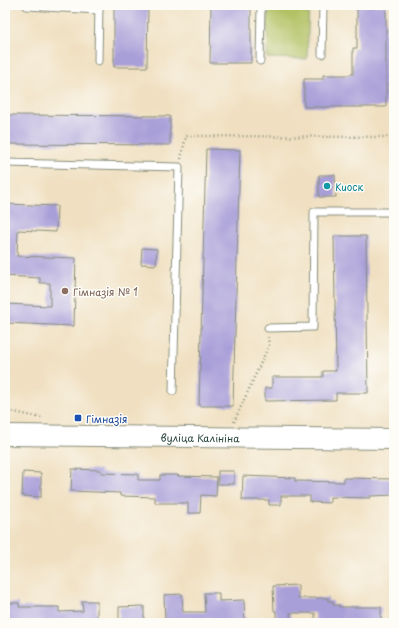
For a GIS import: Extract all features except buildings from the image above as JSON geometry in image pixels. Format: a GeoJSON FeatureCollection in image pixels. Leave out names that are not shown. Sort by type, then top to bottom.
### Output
{"type":"FeatureCollection","features":[{"type":"Feature","properties":{"kind":"main road","name":"вуліца Калініна"},"geometry":{"type":"LineString","coordinates":[[5,435],[394,439]]}},
{"type":"Feature","properties":{"kind":"lane"},"geometry":{"type":"LineString","coordinates":[[27,5],[99,7],[98,61]]}},
{"type":"Feature","properties":{"kind":"lane"},"geometry":{"type":"LineString","coordinates":[[260,61],[261,5]]}},
{"type":"Feature","properties":{"kind":"lane"},"geometry":{"type":"LineString","coordinates":[[322,54],[323,5]]}},
{"type":"Feature","properties":{"kind":"lane"},"geometry":{"type":"LineString","coordinates":[[5,163],[179,167],[174,391]]}},
{"type":"Feature","properties":{"kind":"lane"},"geometry":{"type":"LineString","coordinates":[[268,328],[313,327],[314,212],[394,212]]}},
{"type":"Feature","properties":{"kind":"path"},"geometry":{"type":"LineString","coordinates":[[179,167],[186,136],[394,137]]}},
{"type":"Feature","properties":{"kind":"path"},"geometry":{"type":"LineString","coordinates":[[232,426],[269,345],[268,328]]}},
{"type":"Feature","properties":{"kind":"green space"},"geometry":{"type":"Polygon","coordinates":[[[268,5],[309,5],[307,59],[267,58],[268,5]]]}},
{"type":"Feature","properties":{"kind":"place","name":"Киоск"},"geometry":{"type":"Point","coordinates":[327,186]}},
{"type":"Feature","properties":{"kind":"place","name":"Гімназія № 1"},"geometry":{"type":"Point","coordinates":[65,291]}},
{"type":"Feature","properties":{"kind":"place","name":"Гімназія"},"geometry":{"type":"Point","coordinates":[78,418]}}]}
